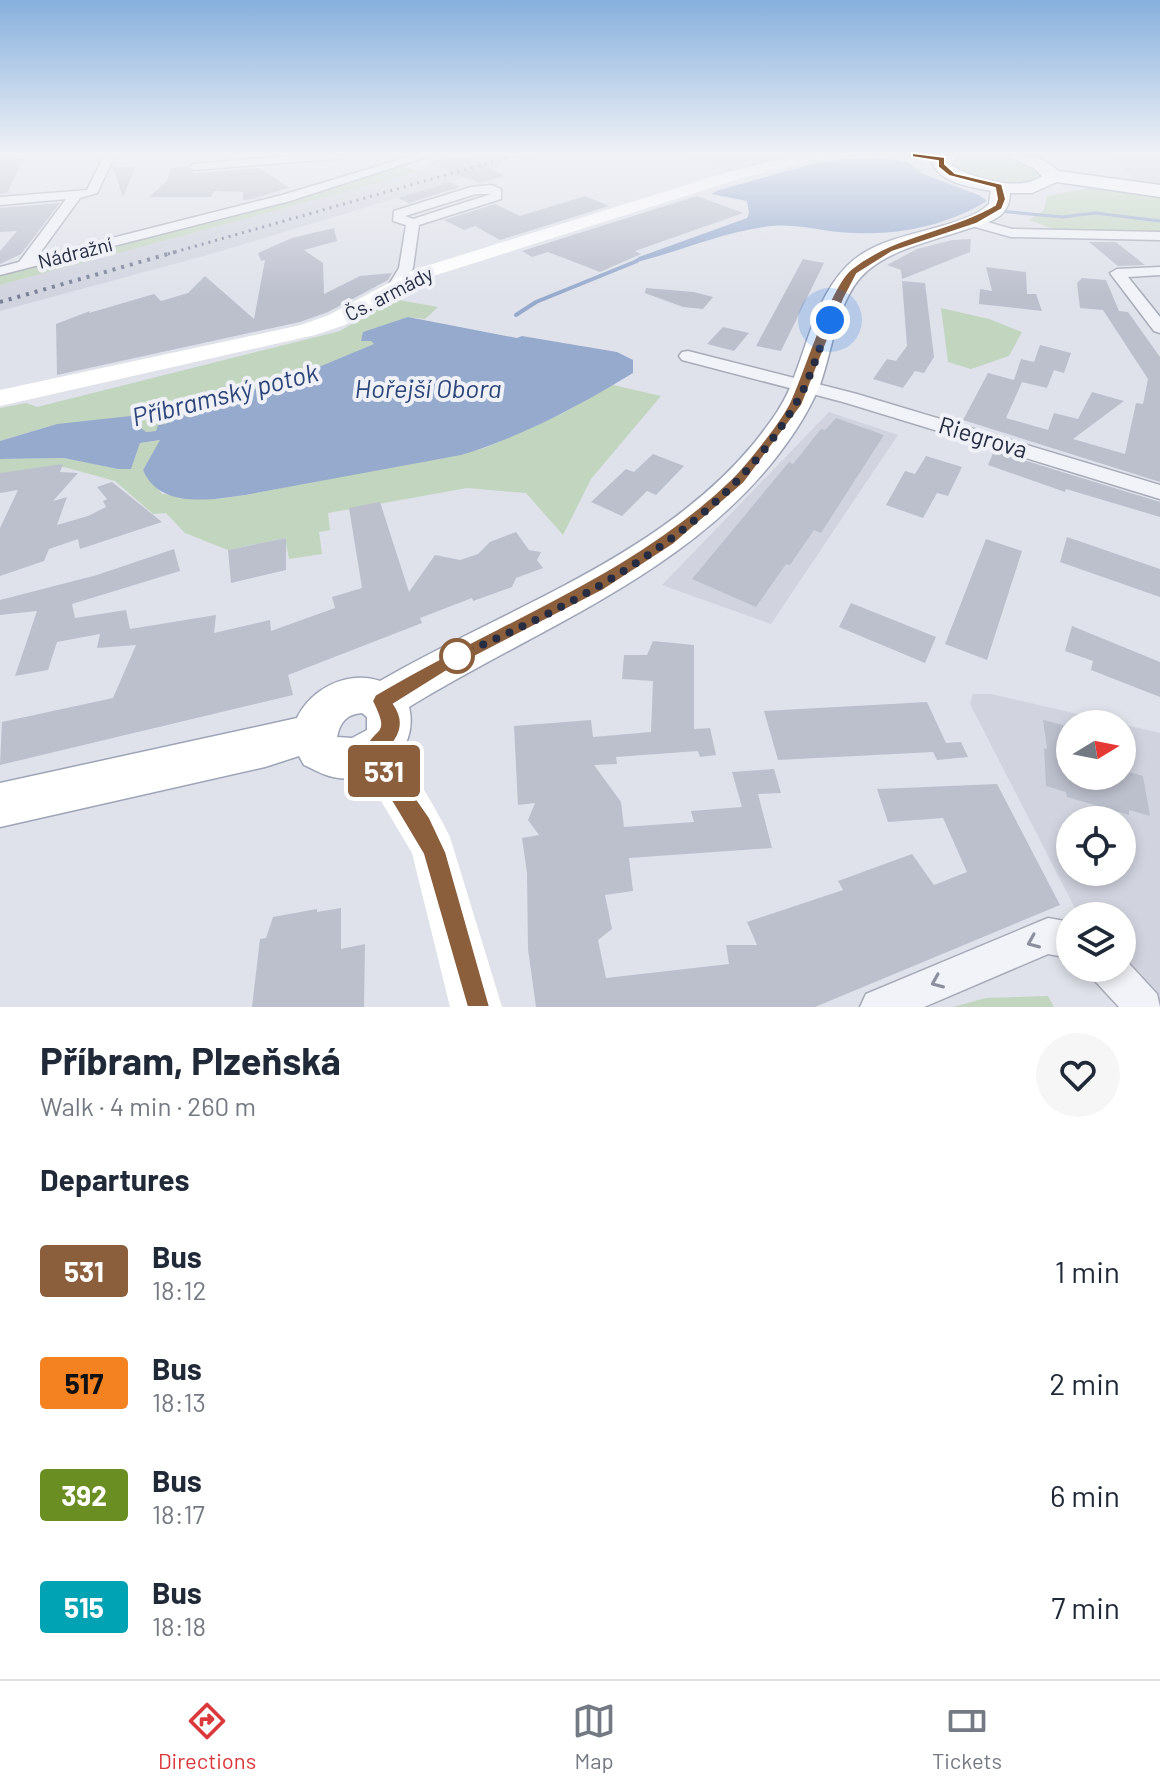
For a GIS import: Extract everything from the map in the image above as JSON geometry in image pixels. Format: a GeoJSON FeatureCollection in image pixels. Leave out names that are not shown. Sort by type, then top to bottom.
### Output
{"type":"FeatureCollection","features":[{"type":"Feature","properties":{"kind":"main road"},"geometry":{"type":"LineString","coordinates":[[984,202],[990,207]]}},
{"type":"Feature","properties":{"kind":"main road"},"geometry":{"type":"LineString","coordinates":[[382,701],[438,667],[596,586],[669,540],[738,480],[795,405],[838,299],[853,272],[889,249],[1001,202]]}},
{"type":"Feature","properties":{"kind":"main road"},"geometry":{"type":"LineString","coordinates":[[360,695],[382,701],[392,716],[392,726],[372,752],[345,760],[321,752],[315,743],[314,732],[317,721],[334,702],[360,695]]}},
{"type":"Feature","properties":{"kind":"main road"},"geometry":{"type":"LineString","coordinates":[[0,805],[265,747],[314,732]]}},
{"type":"Feature","properties":{"kind":"street"},"geometry":{"type":"LineString","coordinates":[[23,266],[77,202]]}},
{"type":"Feature","properties":{"kind":"street","name":"Nádražní"},"geometry":{"type":"LineString","coordinates":[[0,271],[271,202]]}},
{"type":"Feature","properties":{"kind":"street"},"geometry":{"type":"LineString","coordinates":[[437,202],[399,214],[398,218],[413,223],[478,202]]}},
{"type":"Feature","properties":{"kind":"street","name":"Čs. armády"},"geometry":{"type":"LineString","coordinates":[[0,398],[307,330],[337,320],[396,286],[451,264],[649,202]]}},
{"type":"Feature","properties":{"kind":"street"},"geometry":{"type":"LineString","coordinates":[[990,207],[1011,233],[1160,236]]}},
{"type":"Feature","properties":{"kind":"street"},"geometry":{"type":"LineString","coordinates":[[396,286],[405,273],[413,223]]}},
{"type":"Feature","properties":{"kind":"street"},"geometry":{"type":"LineString","coordinates":[[408,253],[425,264],[451,264]]}},
{"type":"Feature","properties":{"kind":"street"},"geometry":{"type":"LineString","coordinates":[[1160,271],[1117,273],[1160,328]]}},
{"type":"Feature","properties":{"kind":"street"},"geometry":{"type":"LineString","coordinates":[[1140,301],[1160,302]]}},
{"type":"Feature","properties":{"kind":"street","name":"Riegrova"},"geometry":{"type":"LineString","coordinates":[[688,356],[805,386],[1160,492]]}},
{"type":"Feature","properties":{"kind":"street"},"geometry":{"type":"LineString","coordinates":[[372,752],[422,826],[434,852],[476,1007]]}},
{"type":"Feature","properties":{"kind":"street"},"geometry":{"type":"LineString","coordinates":[[879,1007],[1048,936],[1056,937]]}},
{"type":"Feature","properties":{"kind":"street"},"geometry":{"type":"LineString","coordinates":[[1121,982],[1144,1007]]}},
{"type":"Feature","properties":{"kind":"shaded area"},"geometry":{"type":"Polygon","coordinates":[[[305,202],[384,202],[211,254],[0,311],[0,285],[305,202]]]}},
{"type":"Feature","properties":{"kind":"shaded area"},"geometry":{"type":"Polygon","coordinates":[[[829,412],[898,435],[771,624],[662,585],[829,412]]]}},
{"type":"Feature","properties":{"kind":"shaded area"},"geometry":{"type":"Polygon","coordinates":[[[973,694],[991,694],[1060,710],[1056,710],[1056,790],[1136,790],[1136,727],[1160,733],[1160,1007],[1136,982],[1136,902],[1072,902],[1064,886],[1136,886],[1136,806],[1056,806],[1056,871],[970,704],[973,694]]]}},
{"type":"Feature","properties":{"kind":"green space"},"geometry":{"type":"Polygon","coordinates":[[[274,202],[307,202],[0,285],[0,275],[92,253],[274,202]]]}},
{"type":"Feature","properties":{"kind":"green space"},"geometry":{"type":"Polygon","coordinates":[[[1046,202],[1160,202],[1160,232],[1056,230],[1029,220],[1044,210],[1046,202]]]}},
{"type":"Feature","properties":{"kind":"green space"},"geometry":{"type":"Polygon","coordinates":[[[393,299],[438,307],[425,319],[408,317],[371,341],[375,344],[272,386],[170,406],[166,425],[156,431],[145,432],[141,428],[142,420],[57,424],[0,441],[0,408],[26,403],[37,407],[340,331],[393,299]]]}},
{"type":"Feature","properties":{"kind":"green space"},"geometry":{"type":"Polygon","coordinates":[[[941,308],[989,319],[1022,332],[1009,356],[971,369],[948,362],[941,308]]]}},
{"type":"Feature","properties":{"kind":"green space"},"geometry":{"type":"Polygon","coordinates":[[[613,385],[661,396],[591,479],[563,535],[526,493],[467,488],[328,513],[330,530],[319,532],[322,554],[289,559],[285,538],[228,550],[185,533],[166,513],[153,514],[115,481],[64,467],[0,476],[0,459],[64,458],[131,469],[140,443],[161,440],[143,470],[162,494],[217,499],[245,495],[485,448],[563,413],[613,385]]]}},
{"type":"Feature","properties":{"kind":"green space"},"geometry":{"type":"Polygon","coordinates":[[[1048,996],[1054,1007],[953,1007],[986,998],[1048,996]]]}},
{"type":"Feature","properties":{"kind":"water"},"geometry":{"type":"Polygon","coordinates":[[[747,202],[985,202],[952,218],[897,232],[858,233],[772,226],[736,232],[629,264],[639,257],[747,218],[747,202]]]}},
{"type":"Feature","properties":{"kind":"water","name":"Hořejší Obora"},"geometry":{"type":"Polygon","coordinates":[[[408,317],[517,338],[522,336],[617,352],[633,360],[633,373],[549,420],[461,455],[232,497],[187,499],[161,491],[143,470],[160,440],[140,443],[131,469],[64,458],[0,459],[0,441],[57,424],[140,415],[141,428],[146,432],[156,431],[158,425],[166,424],[169,407],[211,396],[273,386],[374,344],[361,341],[363,332],[408,317]]]}},
{"type":"Feature","properties":{"kind":"building"},"geometry":{"type":"Polygon","coordinates":[[[566,202],[599,202],[609,206],[500,240],[475,226],[464,230],[444,220],[495,204],[520,216],[566,202]]]}},
{"type":"Feature","properties":{"kind":"building"},"geometry":{"type":"Polygon","coordinates":[[[678,202],[713,202],[743,213],[635,251],[641,254],[600,272],[548,252],[532,257],[522,251],[678,202]]]}},
{"type":"Feature","properties":{"kind":"building"},"geometry":{"type":"Polygon","coordinates":[[[60,203],[21,254],[0,264],[0,251],[17,231],[0,232],[0,208],[60,203]]]}},
{"type":"Feature","properties":{"kind":"building"},"geometry":{"type":"Polygon","coordinates":[[[334,228],[337,241],[304,250],[323,263],[324,294],[360,276],[392,273],[388,280],[328,312],[300,322],[57,375],[56,324],[90,311],[154,294],[161,301],[188,293],[205,276],[254,319],[265,260],[261,261],[258,253],[292,238],[334,228]]]}},
{"type":"Feature","properties":{"kind":"building"},"geometry":{"type":"Polygon","coordinates":[[[971,239],[970,252],[902,279],[901,270],[887,265],[917,249],[952,240],[971,239]]]}},
{"type":"Feature","properties":{"kind":"building"},"geometry":{"type":"Polygon","coordinates":[[[1089,242],[1116,242],[1145,265],[1118,266],[1089,242]]]}},
{"type":"Feature","properties":{"kind":"building"},"geometry":{"type":"Polygon","coordinates":[[[803,259],[824,263],[781,351],[756,346],[803,259]]]}},
{"type":"Feature","properties":{"kind":"building"},"geometry":{"type":"Polygon","coordinates":[[[986,267],[1026,272],[1027,294],[1036,294],[1042,311],[979,304],[980,289],[992,291],[986,267]]]}},
{"type":"Feature","properties":{"kind":"building"},"geometry":{"type":"Polygon","coordinates":[[[1082,278],[1106,280],[1119,311],[1128,312],[1160,357],[1160,482],[963,420],[988,373],[1014,380],[1021,359],[1034,362],[1040,345],[1071,353],[1064,373],[1054,370],[1047,388],[1022,382],[1006,418],[1048,430],[1054,413],[1078,419],[1092,392],[1124,401],[1073,439],[1125,454],[1136,403],[1143,404],[1148,379],[1103,310],[1080,308],[1077,283],[1082,278]]]}},
{"type":"Feature","properties":{"kind":"building"},"geometry":{"type":"Polygon","coordinates":[[[902,281],[925,283],[934,357],[924,373],[915,371],[903,388],[873,379],[887,359],[896,361],[907,346],[902,281]]]}},
{"type":"Feature","properties":{"kind":"building"},"geometry":{"type":"Polygon","coordinates":[[[646,288],[694,292],[713,297],[703,309],[683,307],[645,293],[646,288]]]}},
{"type":"Feature","properties":{"kind":"building"},"geometry":{"type":"Polygon","coordinates":[[[723,327],[749,333],[734,351],[707,344],[723,327]]]}},
{"type":"Feature","properties":{"kind":"building"},"geometry":{"type":"Polygon","coordinates":[[[836,418],[884,435],[821,533],[814,530],[756,607],[692,579],[789,462],[793,464],[821,429],[825,430],[836,418]]]}},
{"type":"Feature","properties":{"kind":"building"},"geometry":{"type":"Polygon","coordinates":[[[994,451],[1160,502],[1160,517],[1066,489],[1065,492],[988,465],[994,451]]]}},
{"type":"Feature","properties":{"kind":"building"},"geometry":{"type":"Polygon","coordinates":[[[653,454],[684,466],[656,495],[647,491],[622,516],[591,502],[626,469],[634,472],[653,454]]]}},
{"type":"Feature","properties":{"kind":"building"},"geometry":{"type":"Polygon","coordinates":[[[926,456],[962,467],[948,496],[937,493],[923,518],[886,505],[905,471],[915,474],[926,456]]]}},
{"type":"Feature","properties":{"kind":"building"},"geometry":{"type":"Polygon","coordinates":[[[63,464],[60,472],[78,473],[53,501],[67,497],[57,525],[106,507],[103,501],[107,499],[97,487],[112,482],[162,522],[80,549],[78,539],[49,549],[44,561],[0,576],[0,528],[18,490],[0,493],[0,473],[63,464]]]}},
{"type":"Feature","properties":{"kind":"building"},"geometry":{"type":"Polygon","coordinates":[[[380,502],[409,592],[435,555],[460,560],[478,554],[490,542],[516,532],[529,550],[541,552],[537,560],[543,568],[516,578],[512,587],[420,618],[422,623],[288,675],[293,695],[0,765],[2,722],[113,698],[136,645],[97,648],[100,634],[57,642],[48,670],[15,676],[37,611],[0,615],[0,600],[97,575],[174,549],[180,571],[72,604],[75,618],[126,610],[130,629],[216,615],[214,633],[270,620],[271,631],[335,608],[332,597],[362,588],[349,508],[380,502]]]}},
{"type":"Feature","properties":{"kind":"building"},"geometry":{"type":"Polygon","coordinates":[[[1067,537],[1160,569],[1160,597],[1060,562],[1067,537]]]}},
{"type":"Feature","properties":{"kind":"building"},"geometry":{"type":"Polygon","coordinates":[[[286,538],[286,570],[231,583],[228,550],[286,538]]]}},
{"type":"Feature","properties":{"kind":"building"},"geometry":{"type":"Polygon","coordinates":[[[986,539],[1022,551],[987,660],[945,644],[986,539]]]}},
{"type":"Feature","properties":{"kind":"building"},"geometry":{"type":"Polygon","coordinates":[[[851,603],[936,637],[925,663],[839,627],[851,603]]]}},
{"type":"Feature","properties":{"kind":"building"},"geometry":{"type":"Polygon","coordinates":[[[1072,626],[1160,662],[1160,697],[1091,670],[1093,661],[1065,651],[1072,626]]]}},
{"type":"Feature","properties":{"kind":"building"},"geometry":{"type":"Polygon","coordinates":[[[653,641],[694,645],[694,729],[710,728],[716,755],[700,757],[698,751],[616,757],[617,764],[594,765],[621,802],[624,827],[694,822],[691,811],[742,807],[732,772],[774,769],[781,793],[758,794],[772,848],[629,858],[633,891],[605,895],[612,929],[598,940],[606,978],[729,964],[726,945],[757,945],[747,922],[843,890],[838,881],[912,854],[934,885],[967,872],[943,818],[888,822],[877,789],[997,784],[1058,902],[1056,907],[815,1007],[536,1007],[528,949],[527,873],[522,838],[539,835],[528,820],[535,803],[518,805],[514,726],[591,720],[593,737],[651,732],[653,681],[622,679],[624,655],[647,655],[653,641]]]}},
{"type":"Feature","properties":{"kind":"building"},"geometry":{"type":"Polygon","coordinates":[[[927,702],[946,743],[961,742],[968,757],[937,760],[933,752],[778,760],[764,711],[927,702]]]}},
{"type":"Feature","properties":{"kind":"building"},"geometry":{"type":"Polygon","coordinates":[[[1043,720],[1056,723],[1056,789],[1046,786],[1044,748],[1047,749],[1043,720]]]}},
{"type":"Feature","properties":{"kind":"building"},"geometry":{"type":"Polygon","coordinates":[[[1136,774],[1143,776],[1150,816],[1136,812],[1136,806],[1098,806],[1067,797],[1066,792],[1059,790],[1136,790],[1136,774]]]}},
{"type":"Feature","properties":{"kind":"building"},"geometry":{"type":"Polygon","coordinates":[[[341,908],[341,949],[365,944],[364,1007],[252,1007],[260,939],[266,938],[273,917],[341,908]]]}},
{"type":"Feature","properties":{"kind":"waterway","name":"Příbramský potok"},"geometry":{"type":"LineString","coordinates":[[999,211],[1062,217],[1095,213],[1160,221]]}},
{"type":"Feature","properties":{"kind":"waterway","name":"Příbramský potok"},"geometry":{"type":"LineString","coordinates":[[516,315],[536,302],[637,261]]}},
{"type":"Feature","properties":{"kind":"railway"},"geometry":{"type":"LineString","coordinates":[[168,254],[351,202]]}},
{"type":"Feature","properties":{"kind":"railway"},"geometry":{"type":"LineString","coordinates":[[168,254],[175,252]]}},
{"type":"Feature","properties":{"kind":"railway"},"geometry":{"type":"LineString","coordinates":[[0,302],[168,254]]}},
{"type":"Feature","properties":{"kind":"bus line","name":"531"},"geometry":{"type":"LineString","coordinates":[[476,1007],[434,852],[422,826],[372,752],[382,744],[392,726],[392,716],[382,701],[438,667],[596,586],[669,540],[707,510],[763,451],[795,405],[838,299],[853,272],[889,249],[973,222],[991,213],[1001,202]]}},
{"type":"Feature","properties":{"kind":"route"},"geometry":{"type":"LineString","coordinates":[[457,656],[596,586],[669,540],[707,510],[763,451],[795,405],[830,320]]}}]}
